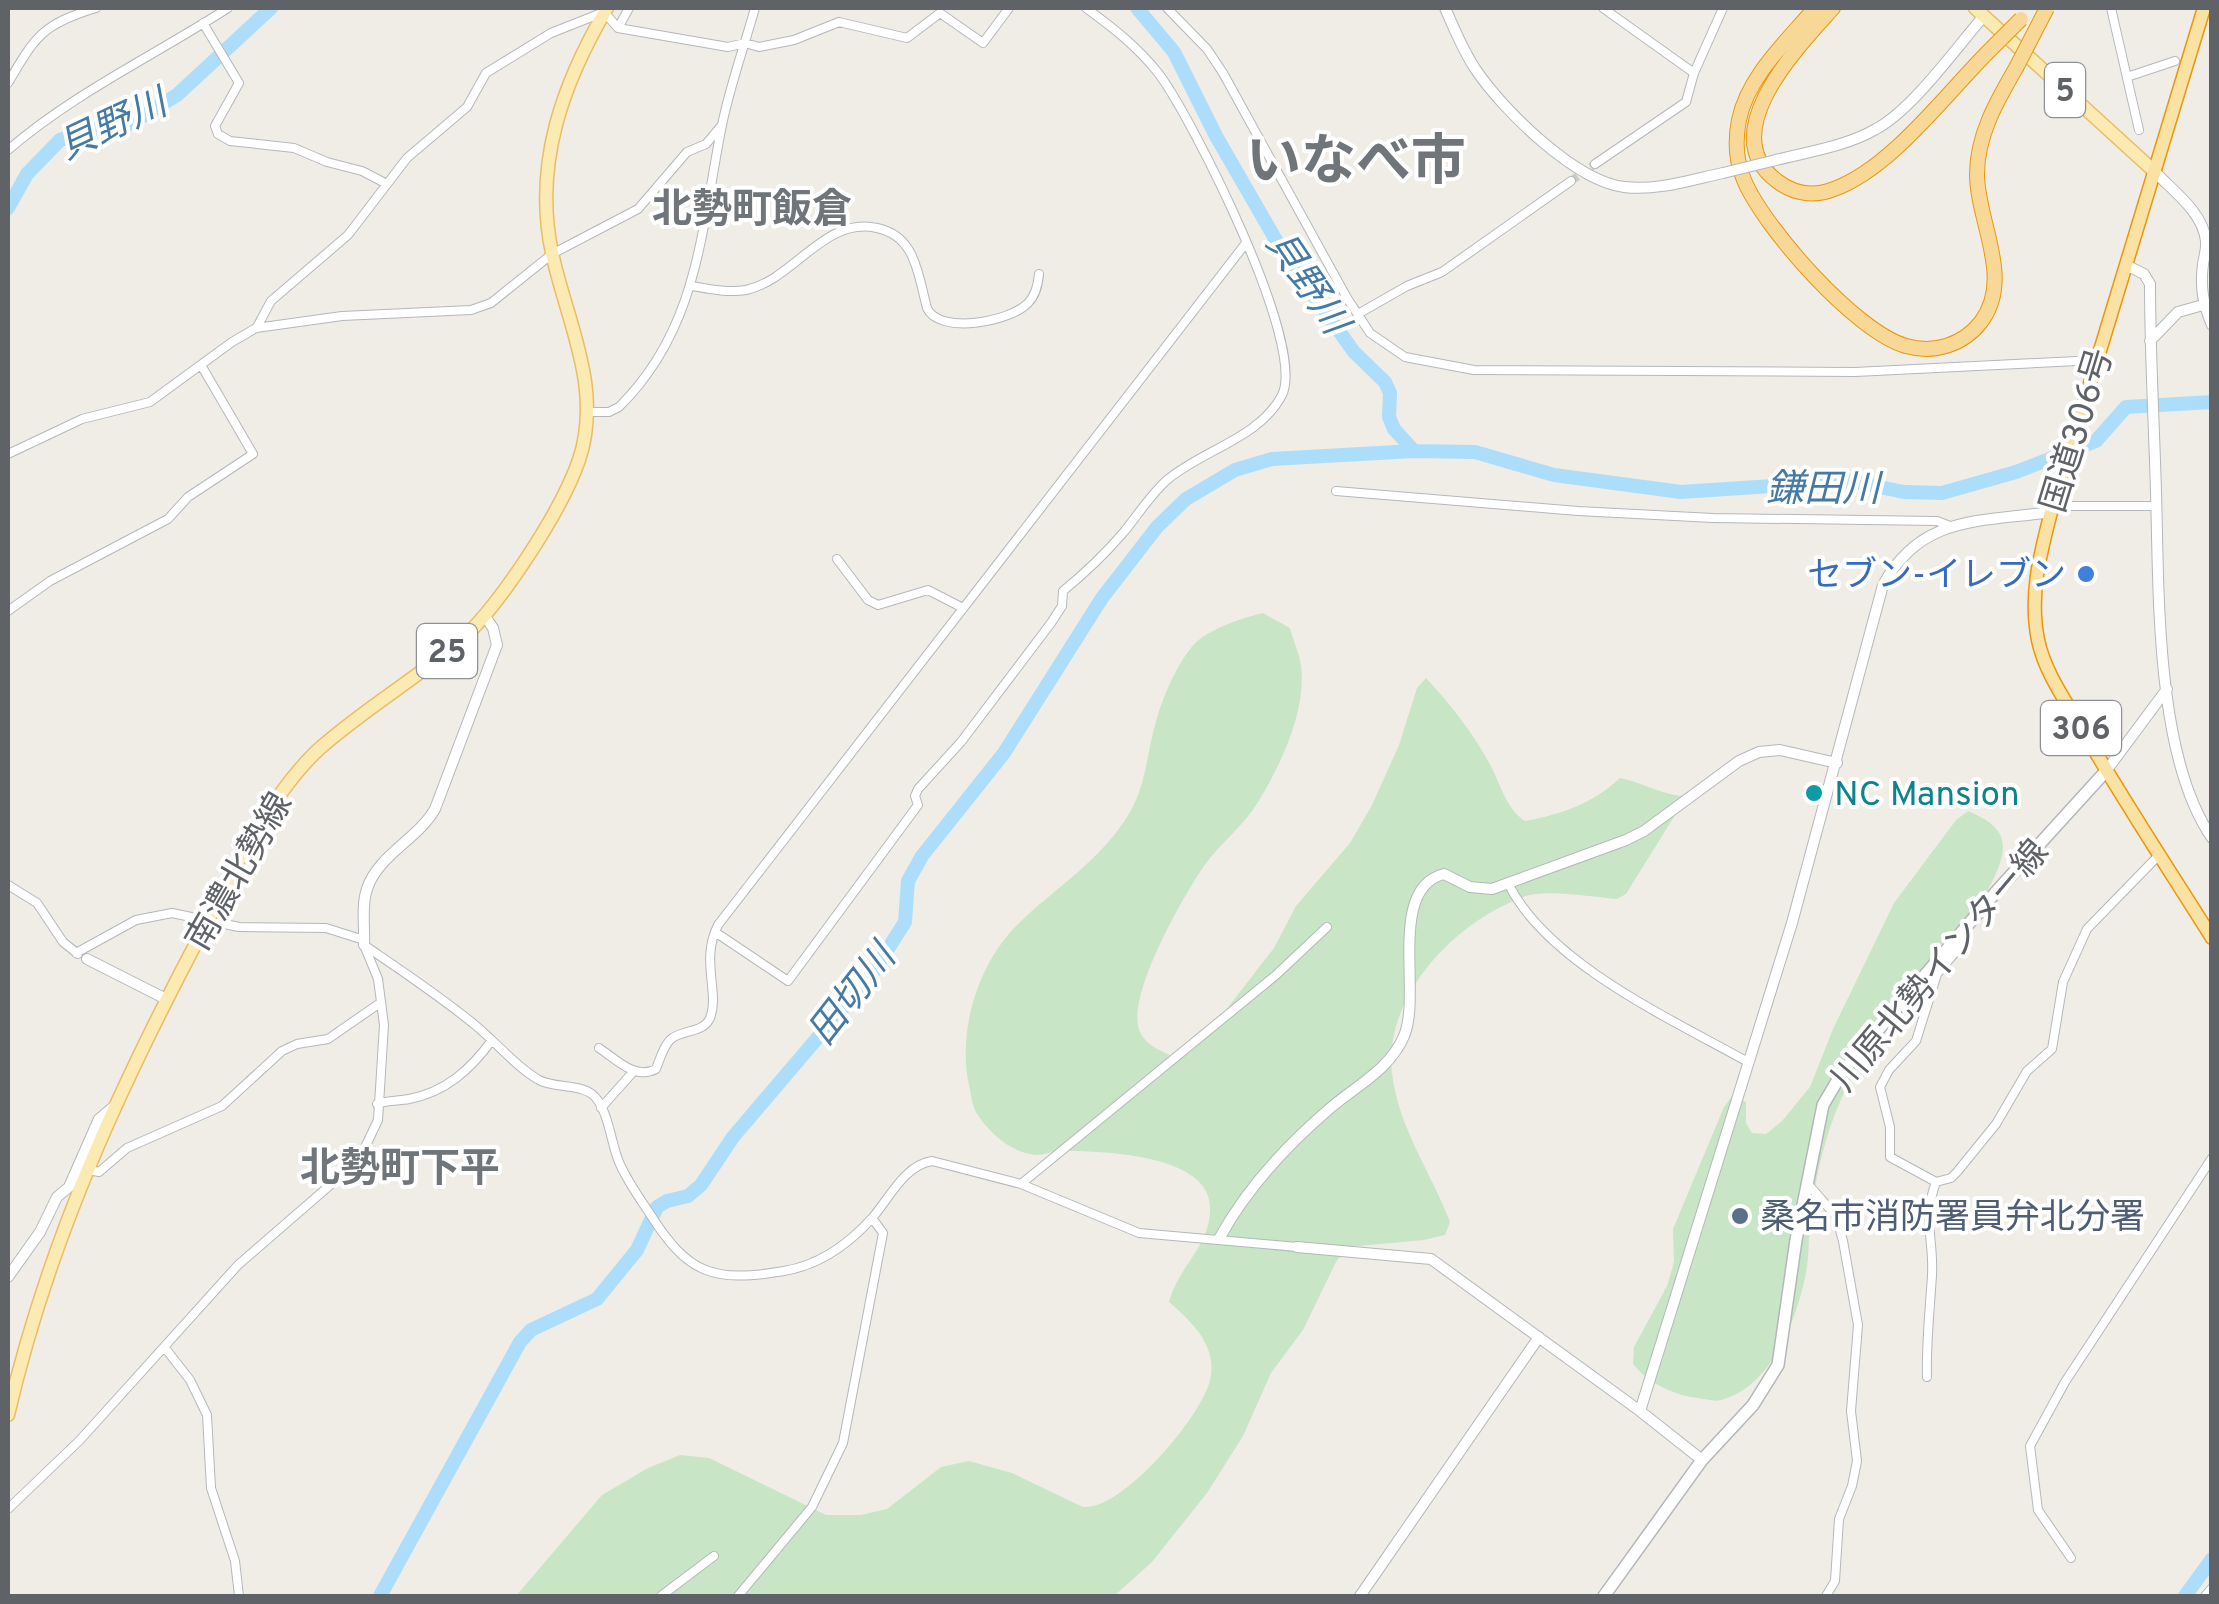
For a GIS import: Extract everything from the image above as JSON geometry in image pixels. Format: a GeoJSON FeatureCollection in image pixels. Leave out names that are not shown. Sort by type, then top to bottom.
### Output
{"type":"FeatureCollection","features":[{"type":"Feature","properties":{"kind":"highway"},"geometry":{"type":"LineString","coordinates":[[1815,8],[1761,72],[1751,90],[1738,123],[1738,161],[1743,178],[1762,212],[1800,259],[1866,323],[1908,347],[1939,348],[1964,338],[1992,302],[1995,272],[1979,196],[1978,156],[1990,116],[2047,8]]}},
{"type":"Feature","properties":{"kind":"highway"},"geometry":{"type":"LineString","coordinates":[[1833,8],[1777,76],[1756,117],[1754,132],[1764,167],[1780,184],[1801,193],[1824,193],[1860,176],[1918,125],[2025,13]]}},
{"type":"Feature","properties":{"kind":"highway","name":"国道306号"},"geometry":{"type":"LineString","coordinates":[[2204,8],[2054,505],[2035,574],[2034,608],[2046,668],[2212,938]]}},
{"type":"Feature","properties":{"kind":"main road","name":"南濃北勢線"},"geometry":{"type":"LineString","coordinates":[[8,1415],[34,1318],[112,1108],[246,846],[278,796],[317,751],[460,641],[484,615],[560,506],[580,455],[587,412],[586,374],[552,254],[547,194],[555,123],[578,60],[606,10]]}},
{"type":"Feature","properties":{"kind":"main road","name":"5"},"geometry":{"type":"LineString","coordinates":[[1980,12],[2155,172]]}},
{"type":"Feature","properties":{"kind":"main road","name":"川原北勢インター線"},"geometry":{"type":"LineString","coordinates":[[1604,1596],[1702,1460],[1753,1405],[1778,1365],[1823,1105],[1843,1071],[2106,771]]}},
{"type":"Feature","properties":{"kind":"street"},"geometry":{"type":"LineString","coordinates":[[8,84],[38,34],[71,15],[96,8]]}},
{"type":"Feature","properties":{"kind":"street"},"geometry":{"type":"LineString","coordinates":[[8,150],[74,101],[228,8]]}},
{"type":"Feature","properties":{"kind":"street"},"geometry":{"type":"LineString","coordinates":[[618,28],[629,8]]}},
{"type":"Feature","properties":{"kind":"street"},"geometry":{"type":"LineString","coordinates":[[587,412],[609,412],[630,396],[680,321],[692,286],[722,125],[755,8]]}},
{"type":"Feature","properties":{"kind":"street"},"geometry":{"type":"LineString","coordinates":[[257,327],[271,301],[348,234],[407,158],[467,107],[486,73],[551,33],[606,10],[618,28],[728,47],[745,43],[759,47],[794,40],[839,22],[907,38],[940,12],[982,43],[1009,8]]}},
{"type":"Feature","properties":{"kind":"street"},"geometry":{"type":"LineString","coordinates":[[715,932],[788,981],[918,805],[918,789],[960,742],[1062,606],[1063,590],[1106,553],[1170,478],[1244,432],[1274,408],[1284,390],[1286,360],[1275,318],[1246,243],[1181,108],[1158,73],[1120,33],[1086,8]]}},
{"type":"Feature","properties":{"kind":"street"},"geometry":{"type":"LineString","coordinates":[[1167,8],[1207,49],[1223,73],[1358,314],[1381,342],[1405,357],[1506,373],[1721,369],[1855,372],[2096,363]]}},
{"type":"Feature","properties":{"kind":"street"},"geometry":{"type":"LineString","coordinates":[[1445,8],[1476,71],[1551,150],[1578,171],[1620,187],[1642,188],[1834,146],[1878,128],[1903,108],[1980,12]]}},
{"type":"Feature","properties":{"kind":"street"},"geometry":{"type":"LineString","coordinates":[[1603,8],[1694,73]]}},
{"type":"Feature","properties":{"kind":"street"},"geometry":{"type":"LineString","coordinates":[[1596,164],[1686,102],[1694,73],[1723,8]]}},
{"type":"Feature","properties":{"kind":"street"},"geometry":{"type":"LineString","coordinates":[[2111,8],[2139,130]]}},
{"type":"Feature","properties":{"kind":"street"},"geometry":{"type":"LineString","coordinates":[[204,25],[239,82],[215,126],[218,134],[230,141],[294,148],[386,183]]}},
{"type":"Feature","properties":{"kind":"street"},"geometry":{"type":"LineString","coordinates":[[2127,78],[2175,61]]}},
{"type":"Feature","properties":{"kind":"street"},"geometry":{"type":"LineString","coordinates":[[8,454],[92,415],[150,402],[257,327],[342,316],[470,310],[491,303],[552,254],[638,209],[687,152],[706,144],[722,125]]}},
{"type":"Feature","properties":{"kind":"street"},"geometry":{"type":"LineString","coordinates":[[2155,172],[2195,213],[2202,226],[2206,242],[2200,284],[2212,325]]}},
{"type":"Feature","properties":{"kind":"street"},"geometry":{"type":"LineString","coordinates":[[1358,314],[1407,286],[1442,272],[1571,181]]}},
{"type":"Feature","properties":{"kind":"street"},"geometry":{"type":"LineString","coordinates":[[692,286],[748,290],[839,232],[867,226],[884,229],[909,248],[926,308],[930,316],[941,322],[1000,320],[1018,312],[1038,288],[1039,274]]}},
{"type":"Feature","properties":{"kind":"street"},"geometry":{"type":"LineString","coordinates":[[599,1048],[634,1072],[646,1074],[656,1068],[673,1037],[704,1026],[711,1015],[709,946],[715,932],[1246,243]]}},
{"type":"Feature","properties":{"kind":"street"},"geometry":{"type":"LineString","coordinates":[[2126,264],[2144,274],[2150,284],[2160,632],[2166,689],[2186,782],[2212,838]]}},
{"type":"Feature","properties":{"kind":"street"},"geometry":{"type":"LineString","coordinates":[[2150,341],[2178,312],[2203,304]]}},
{"type":"Feature","properties":{"kind":"street"},"geometry":{"type":"LineString","coordinates":[[8,611],[50,581],[168,519],[188,496],[253,454],[201,364]]}},
{"type":"Feature","properties":{"kind":"street"},"geometry":{"type":"LineString","coordinates":[[1336,490],[1578,511],[1713,518],[1937,521],[1950,526]]}},
{"type":"Feature","properties":{"kind":"street"},"geometry":{"type":"LineString","coordinates":[[1640,1411],[1792,923],[1883,584],[1907,548],[1950,526],[2054,505],[2156,506]]}},
{"type":"Feature","properties":{"kind":"street"},"geometry":{"type":"LineString","coordinates":[[836,559],[868,600],[878,605],[928,590],[963,608]]}},
{"type":"Feature","properties":{"kind":"street"},"geometry":{"type":"LineString","coordinates":[[8,1509],[80,1440],[238,1265],[359,1160],[372,1137],[378,1120],[384,1025],[378,979],[364,942],[365,893],[378,868],[422,828],[435,810],[497,644],[484,615]]}},
{"type":"Feature","properties":{"kind":"street"},"geometry":{"type":"LineString","coordinates":[[2106,771],[2166,689]]}},
{"type":"Feature","properties":{"kind":"street"},"geometry":{"type":"LineString","coordinates":[[1219,1239],[1247,1194],[1287,1148],[1330,1108],[1381,1070],[1396,1052],[1412,1000],[1411,914],[1427,883],[1444,874],[1480,889],[1508,885],[1644,831],[1739,761],[1759,752],[1780,750],[1837,762]]}},
{"type":"Feature","properties":{"kind":"street"},"geometry":{"type":"LineString","coordinates":[[1927,1376],[1932,1276],[1927,1209],[1936,1182],[1957,1172],[1996,1124],[2027,1072],[2052,1049],[2067,969],[2088,930],[2160,854]]}},
{"type":"Feature","properties":{"kind":"street"},"geometry":{"type":"LineString","coordinates":[[8,884],[36,903],[63,942],[82,956],[166,999]]}},
{"type":"Feature","properties":{"kind":"street"},"geometry":{"type":"LineString","coordinates":[[1508,885],[1543,932],[1585,967],[1748,1062]]}},
{"type":"Feature","properties":{"kind":"street"},"geometry":{"type":"LineString","coordinates":[[82,956],[136,920],[172,913],[239,927],[326,928],[364,942],[443,1000],[538,1079],[590,1092],[601,1108],[626,1177],[664,1237],[688,1264],[699,1269],[754,1274],[804,1267],[824,1258],[872,1218],[920,1163],[950,1164],[1022,1184],[1139,1232],[1431,1259],[1702,1460]]}},
{"type":"Feature","properties":{"kind":"street"},"geometry":{"type":"LineString","coordinates":[[1022,1184],[1276,975],[1327,927]]}},
{"type":"Feature","properties":{"kind":"street"},"geometry":{"type":"LineString","coordinates":[[1936,1182],[1890,1157],[1890,1127],[1880,1087],[1889,1070],[1916,1041],[1938,974],[1964,942],[1965,929]]}},
{"type":"Feature","properties":{"kind":"street"},"geometry":{"type":"LineString","coordinates":[[87,1170],[99,1172],[126,1148],[209,1114],[242,1090],[282,1052],[297,1044],[328,1039],[380,1003]]}},
{"type":"Feature","properties":{"kind":"street"},"geometry":{"type":"LineString","coordinates":[[378,1104],[430,1093],[455,1080],[480,1058],[492,1040]]}},
{"type":"Feature","properties":{"kind":"street"},"geometry":{"type":"LineString","coordinates":[[601,1108],[634,1072]]}},
{"type":"Feature","properties":{"kind":"street"},"geometry":{"type":"LineString","coordinates":[[8,1277],[40,1232],[57,1197],[69,1186],[99,1119],[112,1108]]}},
{"type":"Feature","properties":{"kind":"street"},"geometry":{"type":"LineString","coordinates":[[2071,1558],[2038,1510],[2030,1446],[2065,1382],[2212,1158]]}},
{"type":"Feature","properties":{"kind":"street"},"geometry":{"type":"LineString","coordinates":[[1807,1184],[1836,1216],[1858,1325],[1851,1411],[1857,1461],[1839,1519],[1835,1581],[1826,1596]]}},
{"type":"Feature","properties":{"kind":"street"},"geometry":{"type":"LineString","coordinates":[[738,1596],[812,1506],[843,1443],[884,1233],[872,1218]]}},
{"type":"Feature","properties":{"kind":"street"},"geometry":{"type":"LineString","coordinates":[[1360,1596],[1539,1336]]}},
{"type":"Feature","properties":{"kind":"street"},"geometry":{"type":"LineString","coordinates":[[165,1348],[190,1380],[207,1414],[211,1488],[235,1561],[239,1596]]}},
{"type":"Feature","properties":{"kind":"street"},"geometry":{"type":"LineString","coordinates":[[661,1596],[714,1556]]}},
{"type":"Feature","properties":{"kind":"street"},"geometry":{"type":"LineString","coordinates":[[2205,1596],[2212,1588]]}},
{"type":"Feature","properties":{"kind":"green space"},"geometry":{"type":"Polygon","coordinates":[[[1263,613],[1290,628],[1301,665],[1300,700],[1290,736],[1267,787],[1195,880],[1147,974],[1137,1019],[1141,1034],[1153,1046],[1179,1059],[1212,1028],[1274,948],[1296,906],[1350,843],[1372,805],[1399,745],[1417,688],[1426,678],[1467,728],[1508,802],[1525,821],[1576,807],[1620,778],[1687,796],[1626,894],[1617,899],[1535,894],[1500,907],[1451,942],[1412,989],[1392,1044],[1392,1073],[1408,1131],[1450,1222],[1445,1235],[1348,1247],[1336,1262],[1303,1330],[1271,1373],[1243,1436],[1207,1493],[1152,1562],[1114,1596],[516,1596],[602,1495],[648,1468],[680,1455],[709,1458],[826,1515],[861,1515],[887,1509],[941,1467],[969,1461],[1012,1473],[1083,1507],[1118,1494],[1177,1437],[1210,1380],[1207,1346],[1169,1302],[1209,1221],[1205,1189],[1191,1175],[1149,1159],[1077,1151],[1033,1155],[1007,1144],[975,1111],[966,1043],[974,999],[1004,940],[1106,845],[1130,812],[1140,789],[1160,709],[1174,675],[1193,645],[1214,630],[1263,613]]]}},
{"type":"Feature","properties":{"kind":"green space"},"geometry":{"type":"Polygon","coordinates":[[[1968,811],[1986,820],[2000,834],[2000,863],[1981,900],[1874,1043],[1840,1102],[1817,1179],[1802,1291],[1779,1349],[1755,1381],[1721,1400],[1689,1397],[1662,1387],[1633,1364],[1634,1347],[1667,1286],[1674,1262],[1673,1229],[1724,1107],[1733,1095],[1746,1102],[1746,1123],[1752,1133],[1766,1134],[1782,1121],[1810,1087],[1833,1029],[1894,903],[1956,820],[1968,811]]]}},
{"type":"Feature","properties":{"kind":"waterway","name":"貝野川"},"geometry":{"type":"LineString","coordinates":[[8,208],[27,174],[60,140],[91,130],[126,126],[177,95],[271,8]]}},
{"type":"Feature","properties":{"kind":"waterway","name":"貝野川"},"geometry":{"type":"LineString","coordinates":[[1137,8],[1174,52],[1216,136],[1284,254],[1354,352],[1385,382],[1394,429],[1414,451]]}},
{"type":"Feature","properties":{"kind":"waterway","name":"田切川"},"geometry":{"type":"LineString","coordinates":[[380,1596],[520,1342],[531,1330],[597,1299],[637,1250],[657,1207],[688,1196],[701,1185],[733,1137],[872,974],[905,922],[908,881],[922,856],[1004,753],[1102,598],[1157,527],[1186,499],[1235,470],[1272,459],[1414,451],[1475,452],[1554,475],[1681,492],[1850,481],[1904,492],[1942,493],[2016,472],[2096,441],[2126,407],[2212,402]]}},
{"type":"Feature","properties":{"kind":"waterway"},"geometry":{"type":"LineString","coordinates":[[2185,1596],[2212,1559]]}},
{"type":"Feature","properties":{"kind":"tunnel"},"geometry":{"type":"LineString","coordinates":[[1571,181],[1595,164]]}},
{"type":"Feature","properties":{"kind":"place","name":"セブン-イレブン"},"geometry":{"type":"Point","coordinates":[2086,574]}},
{"type":"Feature","properties":{"kind":"place","name":"NC Mansion"},"geometry":{"type":"Point","coordinates":[1814,793]}},
{"type":"Feature","properties":{"kind":"place","name":"桑名市消防署員弁北分署"},"geometry":{"type":"Point","coordinates":[1740,1216]}},
{"type":"Feature","properties":{"kind":"district","name":"いなべ市"},"geometry":{"type":"Point","coordinates":[1356,160]}},
{"type":"Feature","properties":{"kind":"district","name":"北勢町飯倉"},"geometry":{"type":"Point","coordinates":[752,208]}},
{"type":"Feature","properties":{"kind":"district","name":"北勢町下平"},"geometry":{"type":"Point","coordinates":[400,1167]}},
{"type":"Feature","properties":{"kind":"water label","name":"鎌田川"},"geometry":{"type":"Point","coordinates":[1823,488]}}]}
